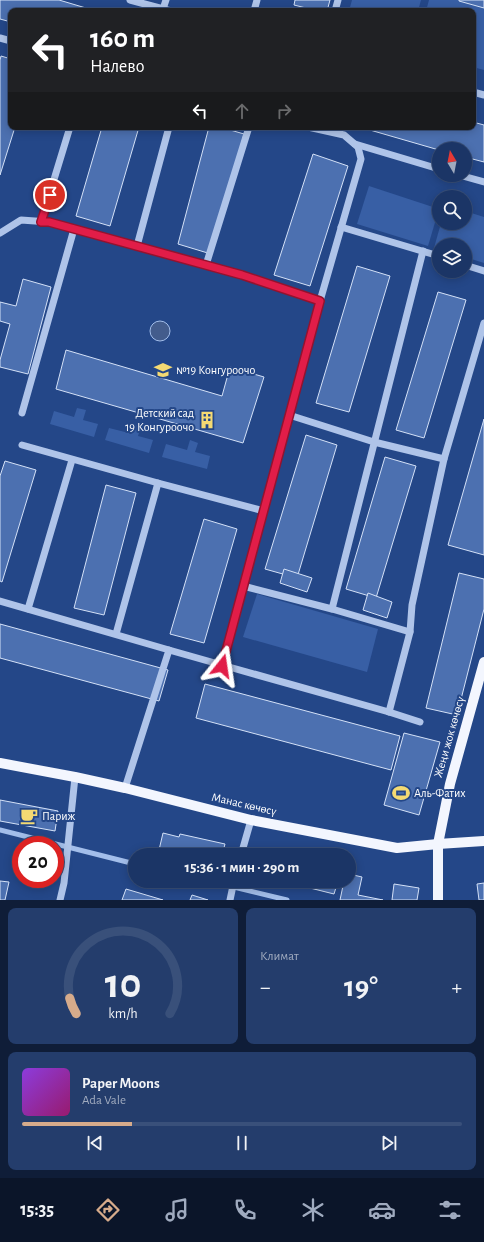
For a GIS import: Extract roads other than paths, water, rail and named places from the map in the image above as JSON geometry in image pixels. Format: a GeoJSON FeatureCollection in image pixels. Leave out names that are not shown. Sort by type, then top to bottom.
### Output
{"type":"FeatureCollection","features":[{"type":"Feature","properties":{"kind":"main road","name":"Жеңи жок көчөсү"},"geometry":{"type":"LineString","coordinates":[[438,900],[438,844],[450,784],[484,662]]}},
{"type":"Feature","properties":{"kind":"main road","name":"Манас көчөсү"},"geometry":{"type":"LineString","coordinates":[[0,763],[126,788],[251,820],[397,848],[484,841]]}},
{"type":"Feature","properties":{"kind":"street"},"geometry":{"type":"LineString","coordinates":[[130,0],[159,8]]}},
{"type":"Feature","properties":{"kind":"street"},"geometry":{"type":"LineString","coordinates":[[41,222],[69,130]]}},
{"type":"Feature","properties":{"kind":"street"},"geometry":{"type":"LineString","coordinates":[[137,246],[168,130]]}},
{"type":"Feature","properties":{"kind":"street"},"geometry":{"type":"LineString","coordinates":[[206,265],[248,130]]}},
{"type":"Feature","properties":{"kind":"street"},"geometry":{"type":"LineString","coordinates":[[222,666],[320,301],[361,159],[358,147],[344,135],[322,130]]}},
{"type":"Feature","properties":{"kind":"street"},"geometry":{"type":"LineString","coordinates":[[355,144],[432,167]]}},
{"type":"Feature","properties":{"kind":"street"},"geometry":{"type":"LineString","coordinates":[[472,179],[484,182]]}},
{"type":"Feature","properties":{"kind":"street"},"geometry":{"type":"LineString","coordinates":[[0,232],[21,220],[49,222],[242,275],[320,301]]}},
{"type":"Feature","properties":{"kind":"street"},"geometry":{"type":"LineString","coordinates":[[341,228],[432,254]]}},
{"type":"Feature","properties":{"kind":"street"},"geometry":{"type":"LineString","coordinates":[[22,413],[74,229]]}},
{"type":"Feature","properties":{"kind":"street"},"geometry":{"type":"LineString","coordinates":[[332,609],[423,251]]}},
{"type":"Feature","properties":{"kind":"street"},"geometry":{"type":"LineString","coordinates":[[472,267],[484,271]]}},
{"type":"Feature","properties":{"kind":"street"},"geometry":{"type":"LineString","coordinates":[[389,712],[410,632],[412,605],[444,459],[484,323]]}},
{"type":"Feature","properties":{"kind":"street"},"geometry":{"type":"LineString","coordinates":[[289,415],[374,442],[444,459]]}},
{"type":"Feature","properties":{"kind":"street"},"geometry":{"type":"LineString","coordinates":[[22,445],[72,460],[264,511]]}},
{"type":"Feature","properties":{"kind":"street"},"geometry":{"type":"LineString","coordinates":[[28,609],[72,460]]}},
{"type":"Feature","properties":{"kind":"street"},"geometry":{"type":"LineString","coordinates":[[116,634],[158,483]]}},
{"type":"Feature","properties":{"kind":"street"},"geometry":{"type":"LineString","coordinates":[[243,586],[332,609],[410,632]]}},
{"type":"Feature","properties":{"kind":"street"},"geometry":{"type":"LineString","coordinates":[[0,600],[222,666],[420,722]]}},
{"type":"Feature","properties":{"kind":"street"},"geometry":{"type":"LineString","coordinates":[[126,788],[169,650]]}},
{"type":"Feature","properties":{"kind":"street"},"geometry":{"type":"LineString","coordinates":[[60,900],[64,883],[75,777]]}},
{"type":"Feature","properties":{"kind":"street"},"geometry":{"type":"LineString","coordinates":[[243,848],[251,820]]}},
{"type":"Feature","properties":{"kind":"street"},"geometry":{"type":"LineString","coordinates":[[230,900],[233,888]]}},
{"type":"Feature","properties":{"kind":"waterway"},"geometry":{"type":"LineString","coordinates":[[0,830],[128,862]]}},
{"type":"Feature","properties":{"kind":"waterway"},"geometry":{"type":"LineString","coordinates":[[238,888],[287,900]]}},
{"type":"Feature","properties":{"kind":"place","name":"№19 Конгуроочо"},"geometry":{"type":"Point","coordinates":[163,370]}},
{"type":"Feature","properties":{"kind":"place","name":"Детский сад 19 Конгуроочо"},"geometry":{"type":"Point","coordinates":[207,420]}},
{"type":"Feature","properties":{"kind":"place","name":"Аль-Фатих"},"geometry":{"type":"Point","coordinates":[401,793]}},
{"type":"Feature","properties":{"kind":"place","name":"Париж"},"geometry":{"type":"Point","coordinates":[29,816]}}]}
